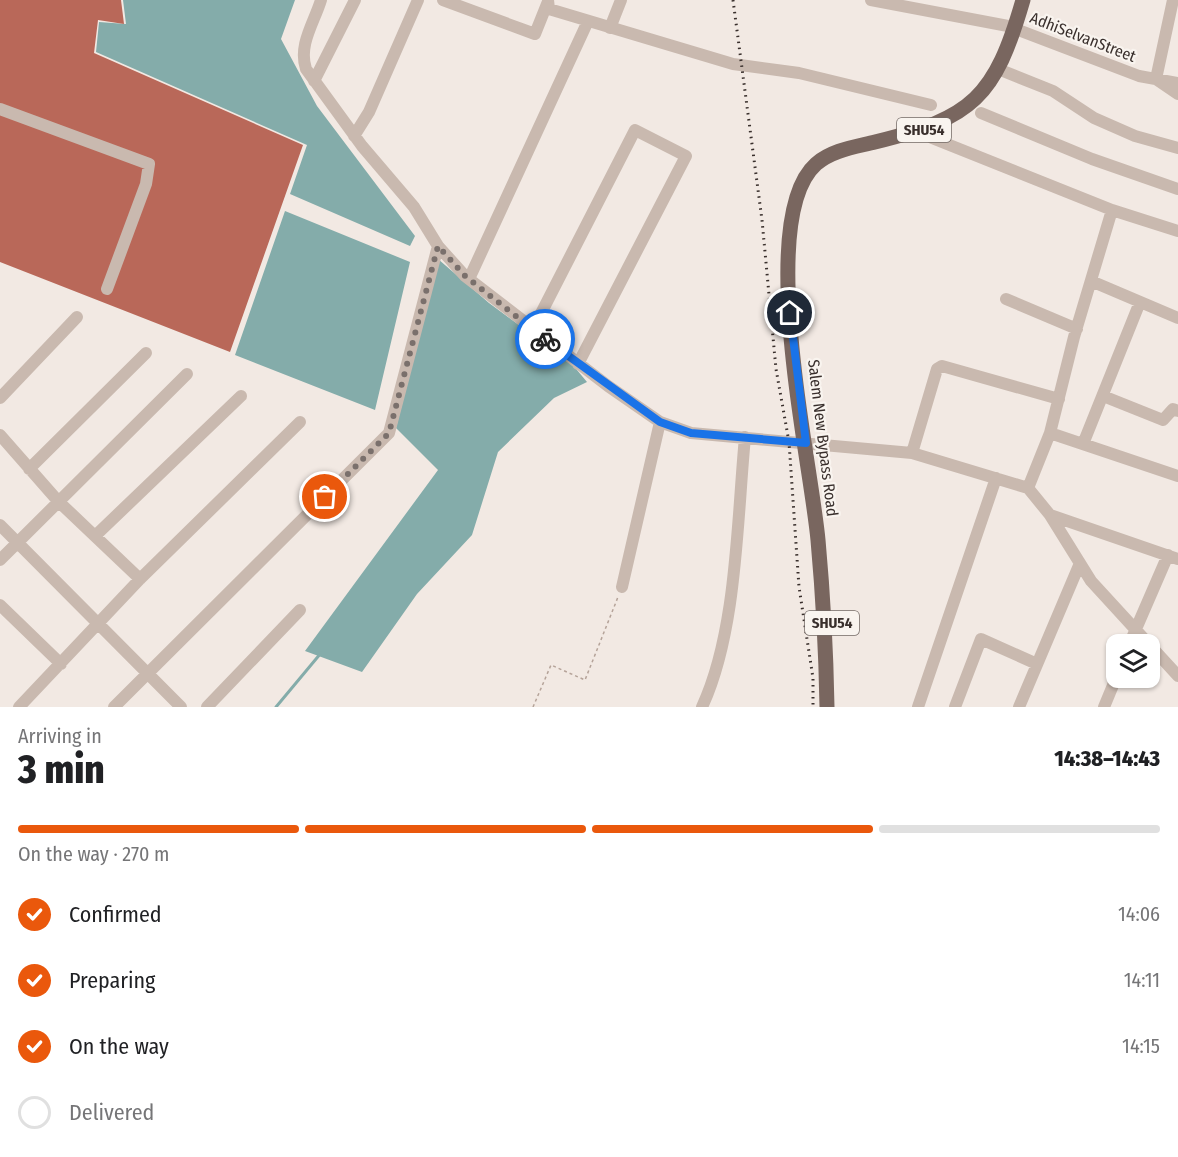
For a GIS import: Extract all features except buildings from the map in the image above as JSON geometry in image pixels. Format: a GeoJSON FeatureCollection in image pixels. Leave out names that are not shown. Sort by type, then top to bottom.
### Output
{"type":"FeatureCollection","features":[{"type":"Feature","properties":{"kind":"main road"},"geometry":{"type":"LineString","coordinates":[[792,216],[790,201],[795,184],[803,168],[814,155],[836,144],[921,123],[966,98],[987,73],[1011,27],[1015,0]]}},
{"type":"Feature","properties":{"kind":"main road","name":"Salem New Bypass Road"},"geometry":{"type":"LineString","coordinates":[[827,707],[818,540],[789,296],[788,270],[792,216],[803,181],[823,159],[840,151],[922,130],[941,122],[974,100],[998,69],[1011,27],[1023,0]]}},
{"type":"Feature","properties":{"kind":"main road","name":"Salem New Bypass Road"},"geometry":{"type":"LineString","coordinates":[[818,540],[829,592],[837,707]]}},
{"type":"Feature","properties":{"kind":"street"},"geometry":{"type":"LineString","coordinates":[[321,0],[303,47],[302,59],[314,81],[354,136],[414,207],[438,246],[469,279],[532,329],[660,422],[691,433],[912,453],[1028,488],[1050,515],[1091,581],[1176,673]]}},
{"type":"Feature","properties":{"kind":"street"},"geometry":{"type":"LineString","coordinates":[[314,81],[355,0]]}},
{"type":"Feature","properties":{"kind":"street"},"geometry":{"type":"LineString","coordinates":[[354,136],[377,97],[418,0]]}},
{"type":"Feature","properties":{"kind":"street"},"geometry":{"type":"LineString","coordinates":[[443,0],[535,34],[547,2]]}},
{"type":"Feature","properties":{"kind":"street"},"geometry":{"type":"LineString","coordinates":[[610,28],[621,0]]}},
{"type":"Feature","properties":{"kind":"street","name":"AdhiSelvanStreet"},"geometry":{"type":"LineString","coordinates":[[871,0],[1011,27],[1071,52],[1156,79],[1178,82]]}},
{"type":"Feature","properties":{"kind":"street"},"geometry":{"type":"LineString","coordinates":[[1173,0],[1156,79],[1178,94]]}},
{"type":"Feature","properties":{"kind":"street"},"geometry":{"type":"LineString","coordinates":[[547,2],[549,9],[732,64],[799,73],[931,105]]}},
{"type":"Feature","properties":{"kind":"street"},"geometry":{"type":"LineString","coordinates":[[469,279],[588,21]]}},
{"type":"Feature","properties":{"kind":"street"},"geometry":{"type":"LineString","coordinates":[[998,69],[1053,91],[1094,118],[1135,136],[1178,147]]}},
{"type":"Feature","properties":{"kind":"street"},"geometry":{"type":"LineString","coordinates":[[0,109],[148,164],[146,184],[107,289]]}},
{"type":"Feature","properties":{"kind":"street"},"geometry":{"type":"LineString","coordinates":[[981,113],[1092,159],[1178,189]]}},
{"type":"Feature","properties":{"kind":"street"},"geometry":{"type":"LineString","coordinates":[[532,329],[635,130],[686,156],[579,364]]}},
{"type":"Feature","properties":{"kind":"street"},"geometry":{"type":"LineString","coordinates":[[933,138],[1112,210],[1178,231]]}},
{"type":"Feature","properties":{"kind":"street"},"geometry":{"type":"LineString","coordinates":[[1028,488],[1050,433],[1077,328],[1112,210]]}},
{"type":"Feature","properties":{"kind":"street"},"geometry":{"type":"LineString","coordinates":[[114,707],[389,433],[438,246]]}},
{"type":"Feature","properties":{"kind":"street"},"geometry":{"type":"LineString","coordinates":[[1091,281],[1178,318]]}},
{"type":"Feature","properties":{"kind":"street"},"geometry":{"type":"LineString","coordinates":[[1006,299],[1077,328]]}},
{"type":"Feature","properties":{"kind":"street"},"geometry":{"type":"LineString","coordinates":[[1083,444],[1140,302]]}},
{"type":"Feature","properties":{"kind":"street"},"geometry":{"type":"LineString","coordinates":[[0,398],[76,317]]}},
{"type":"Feature","properties":{"kind":"street"},"geometry":{"type":"LineString","coordinates":[[29,468],[146,353]]}},
{"type":"Feature","properties":{"kind":"street"},"geometry":{"type":"LineString","coordinates":[[912,453],[937,369],[942,366],[1059,399]]}},
{"type":"Feature","properties":{"kind":"street"},"geometry":{"type":"LineString","coordinates":[[0,560],[187,374]]}},
{"type":"Feature","properties":{"kind":"street"},"geometry":{"type":"LineString","coordinates":[[95,536],[241,396]]}},
{"type":"Feature","properties":{"kind":"street"},"geometry":{"type":"LineString","coordinates":[[1103,396],[1163,420],[1173,409],[1178,411]]}},
{"type":"Feature","properties":{"kind":"street"},"geometry":{"type":"LineString","coordinates":[[19,707],[99,625],[140,579],[300,422]]}},
{"type":"Feature","properties":{"kind":"street"},"geometry":{"type":"LineString","coordinates":[[622,587],[660,422]]}},
{"type":"Feature","properties":{"kind":"street"},"geometry":{"type":"LineString","coordinates":[[1050,433],[1178,477]]}},
{"type":"Feature","properties":{"kind":"street"},"geometry":{"type":"LineString","coordinates":[[0,435],[58,501],[140,579]]}},
{"type":"Feature","properties":{"kind":"street"},"geometry":{"type":"LineString","coordinates":[[702,707],[709,691],[727,625],[745,437]]}},
{"type":"Feature","properties":{"kind":"street"},"geometry":{"type":"LineString","coordinates":[[918,707],[996,478]]}},
{"type":"Feature","properties":{"kind":"street"},"geometry":{"type":"LineString","coordinates":[[1050,515],[1173,557],[1134,634]]}},
{"type":"Feature","properties":{"kind":"street"},"geometry":{"type":"LineString","coordinates":[[0,525],[181,707]]}},
{"type":"Feature","properties":{"kind":"street"},"geometry":{"type":"LineString","coordinates":[[1019,707],[1080,563]]}},
{"type":"Feature","properties":{"kind":"street"},"geometry":{"type":"LineString","coordinates":[[0,605],[61,664]]}},
{"type":"Feature","properties":{"kind":"street"},"geometry":{"type":"LineString","coordinates":[[207,707],[300,610]]}},
{"type":"Feature","properties":{"kind":"street"},"geometry":{"type":"LineString","coordinates":[[956,707],[981,639],[1037,664]]}},
{"type":"Feature","properties":{"kind":"street"},"geometry":{"type":"LineString","coordinates":[[1104,707],[1112,688]]}},
{"type":"Feature","properties":{"kind":"path"},"geometry":{"type":"LineString","coordinates":[[533,707],[551,665],[585,680],[622,587]]}},
{"type":"Feature","properties":{"kind":"water"},"geometry":{"type":"Polygon","coordinates":[[[123,0],[295,0],[281,39],[317,106],[415,236],[410,246],[290,194],[307,145],[96,52],[99,22],[126,24],[123,0]]]}},
{"type":"Feature","properties":{"kind":"water"},"geometry":{"type":"Polygon","coordinates":[[[285,211],[410,262],[375,410],[235,355],[285,211]]]}},
{"type":"Feature","properties":{"kind":"water"},"geometry":{"type":"Polygon","coordinates":[[[438,259],[489,303],[572,364],[587,382],[554,398],[498,452],[472,535],[417,594],[362,672],[305,651],[438,470],[396,428],[438,259]]]}},
{"type":"Feature","properties":{"kind":"waterway"},"geometry":{"type":"LineString","coordinates":[[276,707],[321,653]]}},
{"type":"Feature","properties":{"kind":"railway"},"geometry":{"type":"LineString","coordinates":[[733,0],[762,220],[776,369],[789,442],[799,587],[813,678],[813,707]]}},
{"type":"Feature","properties":{"kind":"way so far"},"geometry":{"type":"LineString","coordinates":[[325,497],[389,433],[438,246],[465,276],[545,339]]}},
{"type":"Feature","properties":{"kind":"route"},"geometry":{"type":"LineString","coordinates":[[545,339],[660,422],[691,433],[806,443],[790,313]]}}]}
